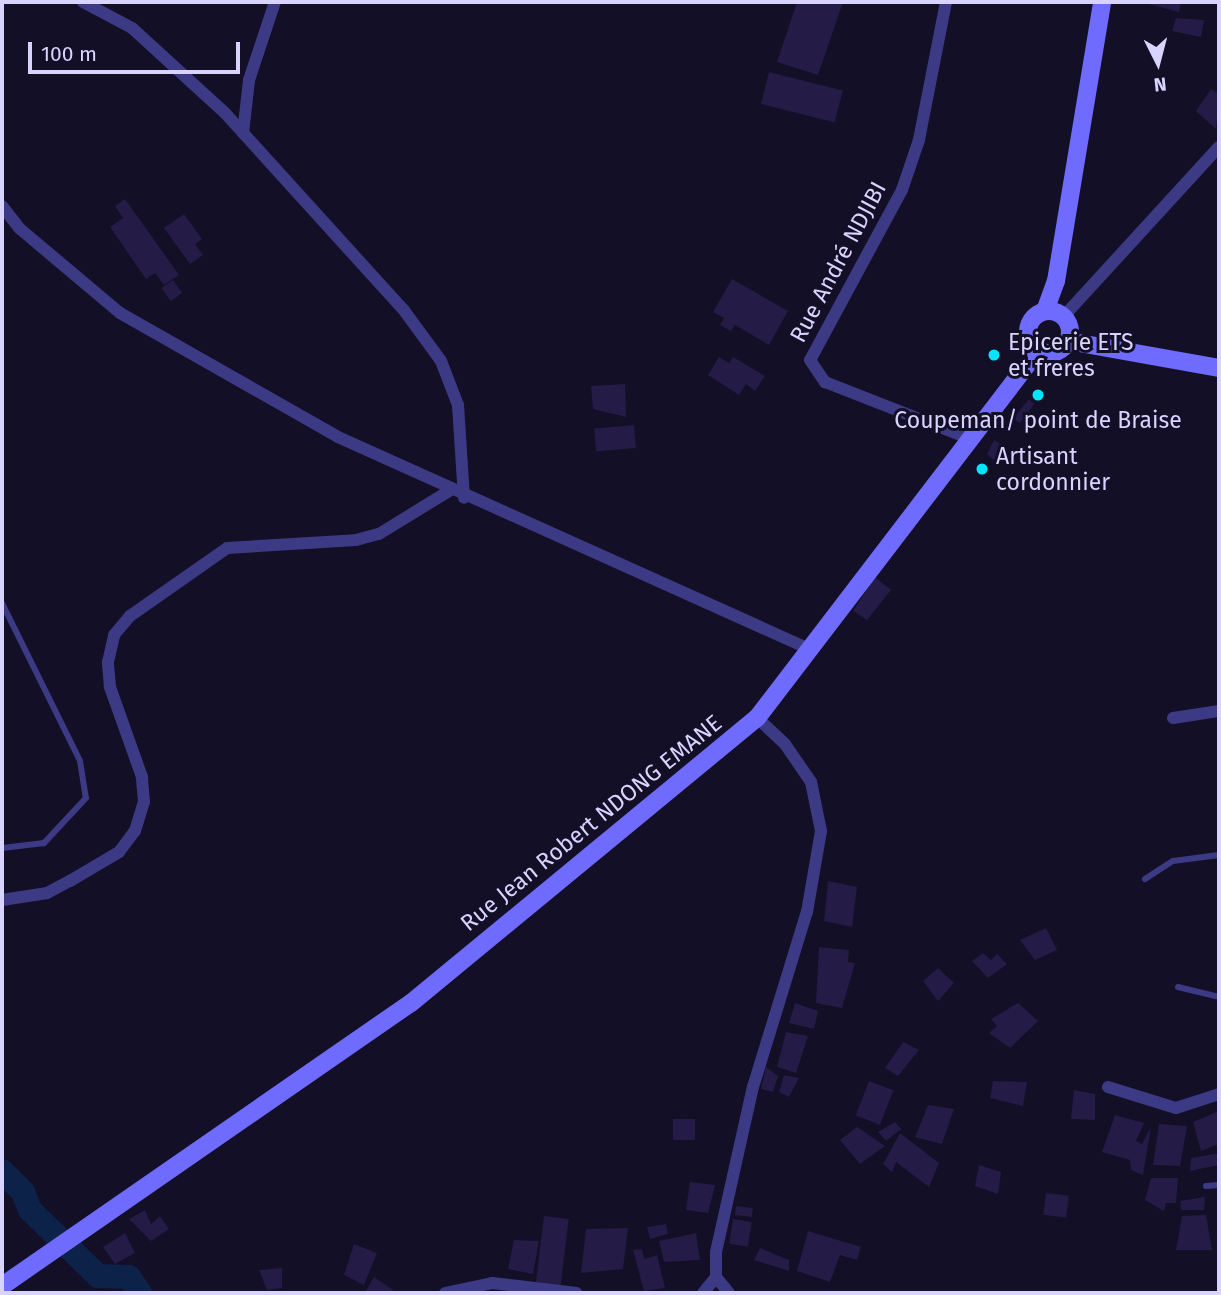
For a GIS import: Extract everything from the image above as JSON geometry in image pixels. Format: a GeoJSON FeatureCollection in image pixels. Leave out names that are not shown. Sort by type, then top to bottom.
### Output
{"type":"FeatureCollection","features":[{"type":"Feature","properties":{"kind":"street"},"geometry":{"type":"LineString","coordinates":[[83,2],[132,28],[243,133],[403,309],[441,361],[458,405],[464,498]]}},
{"type":"Feature","properties":{"kind":"street"},"geometry":{"type":"LineString","coordinates":[[243,133],[249,80],[275,2]]}},
{"type":"Feature","properties":{"kind":"street","name":"Rue André NDJIBI"},"geometry":{"type":"LineString","coordinates":[[946,2],[922,128],[902,190],[810,359],[825,382],[973,440]]}},
{"type":"Feature","properties":{"kind":"street"},"geometry":{"type":"LineString","coordinates":[[1068,341],[1052,353],[1038,350],[1028,325],[1045,311],[1056,281],[1102,2]]}},
{"type":"Feature","properties":{"kind":"street"},"geometry":{"type":"LineString","coordinates":[[1063,316],[1219,147]]}},
{"type":"Feature","properties":{"kind":"street"},"geometry":{"type":"LineString","coordinates":[[2,206],[19,228],[120,313],[338,437],[464,498],[807,648]]}},
{"type":"Feature","properties":{"kind":"street"},"geometry":{"type":"LineString","coordinates":[[1045,311],[1063,316]]}},
{"type":"Feature","properties":{"kind":"street"},"geometry":{"type":"LineString","coordinates":[[1063,316],[1068,341]]}},
{"type":"Feature","properties":{"kind":"street"},"geometry":{"type":"LineString","coordinates":[[1068,341],[1090,348],[1219,368]]}},
{"type":"Feature","properties":{"kind":"street","name":"Rue Jean Robert NDONG EMANE"},"geometry":{"type":"LineString","coordinates":[[2,1286],[411,1003],[757,718],[807,648],[973,440],[1038,350]]}},
{"type":"Feature","properties":{"kind":"street"},"geometry":{"type":"LineString","coordinates":[[2,900],[59,887],[118,852],[135,831],[144,802],[142,776],[110,687],[108,663],[114,635],[130,616],[227,548],[356,540],[379,534],[449,491]]}},
{"type":"Feature","properties":{"kind":"street"},"geometry":{"type":"LineString","coordinates":[[1173,718],[1219,710]]}},
{"type":"Feature","properties":{"kind":"street"},"geometry":{"type":"LineString","coordinates":[[703,1293],[716,1277],[716,1252],[753,1087],[807,912],[821,831],[811,782],[785,744],[757,718]]}},
{"type":"Feature","properties":{"kind":"street"},"geometry":{"type":"LineString","coordinates":[[1108,1087],[1175,1108],[1219,1094]]}},
{"type":"Feature","properties":{"kind":"street"},"geometry":{"type":"LineString","coordinates":[[716,1277],[729,1293]]}},
{"type":"Feature","properties":{"kind":"street"},"geometry":{"type":"LineString","coordinates":[[445,1293],[492,1283],[576,1293]]}},
{"type":"Feature","properties":{"kind":"lane"},"geometry":{"type":"LineString","coordinates":[[2,603],[80,761],[86,798],[44,843],[2,848]]}},
{"type":"Feature","properties":{"kind":"lane"},"geometry":{"type":"LineString","coordinates":[[1145,880],[1173,861],[1219,855]]}},
{"type":"Feature","properties":{"kind":"lane"},"geometry":{"type":"LineString","coordinates":[[1178,987],[1219,997]]}},
{"type":"Feature","properties":{"kind":"lane"},"geometry":{"type":"LineString","coordinates":[[1206,1186],[1219,1185]]}},
{"type":"Feature","properties":{"kind":"building"},"geometry":{"type":"Polygon","coordinates":[[[797,2],[843,2],[818,75],[777,62],[797,2]]]}},
{"type":"Feature","properties":{"kind":"building"},"geometry":{"type":"Polygon","coordinates":[[[1141,2],[1181,2],[1179,12],[1141,2]]]}},
{"type":"Feature","properties":{"kind":"building"},"geometry":{"type":"Polygon","coordinates":[[[1176,18],[1204,20],[1201,37],[1172,31],[1176,18]]]}},
{"type":"Feature","properties":{"kind":"building"},"geometry":{"type":"Polygon","coordinates":[[[769,72],[843,90],[835,122],[761,104],[769,72]]]}},
{"type":"Feature","properties":{"kind":"building"},"geometry":{"type":"Polygon","coordinates":[[[1211,89],[1219,94],[1216,129],[1196,111],[1211,89]]]}},
{"type":"Feature","properties":{"kind":"building"},"geometry":{"type":"Polygon","coordinates":[[[125,199],[179,275],[164,285],[155,273],[146,279],[110,227],[123,218],[115,206],[125,199]]]}},
{"type":"Feature","properties":{"kind":"building"},"geometry":{"type":"Polygon","coordinates":[[[184,214],[202,239],[195,244],[203,255],[190,264],[164,228],[184,214]]]}},
{"type":"Feature","properties":{"kind":"building"},"geometry":{"type":"Polygon","coordinates":[[[732,279],[788,311],[769,345],[735,325],[731,331],[720,325],[724,318],[713,312],[732,279]]]}},
{"type":"Feature","properties":{"kind":"building"},"geometry":{"type":"Polygon","coordinates":[[[173,280],[182,293],[171,301],[162,288],[173,280]]]}},
{"type":"Feature","properties":{"kind":"building"},"geometry":{"type":"Polygon","coordinates":[[[719,357],[729,363],[733,357],[765,376],[755,391],[746,384],[739,395],[708,375],[719,357]]]}},
{"type":"Feature","properties":{"kind":"building"},"geometry":{"type":"Polygon","coordinates":[[[625,384],[626,417],[593,409],[591,386],[625,384]]]}},
{"type":"Feature","properties":{"kind":"building"},"geometry":{"type":"Polygon","coordinates":[[[1029,399],[1035,403],[1020,423],[1013,419],[1029,399]]]}},
{"type":"Feature","properties":{"kind":"building"},"geometry":{"type":"Polygon","coordinates":[[[634,425],[636,448],[596,451],[594,428],[634,425]]]}},
{"type":"Feature","properties":{"kind":"building"},"geometry":{"type":"Polygon","coordinates":[[[994,440],[1002,445],[994,460],[987,454],[994,440]]]}},
{"type":"Feature","properties":{"kind":"building"},"geometry":{"type":"Polygon","coordinates":[[[875,577],[891,590],[867,620],[853,611],[875,577]]]}},
{"type":"Feature","properties":{"kind":"building"},"geometry":{"type":"Polygon","coordinates":[[[828,881],[857,887],[852,927],[824,921],[828,881]]]}},
{"type":"Feature","properties":{"kind":"building"},"geometry":{"type":"Polygon","coordinates":[[[1046,928],[1057,950],[1035,960],[1020,940],[1046,928]]]}},
{"type":"Feature","properties":{"kind":"building"},"geometry":{"type":"Polygon","coordinates":[[[819,947],[849,950],[848,962],[855,963],[842,1008],[816,1003],[819,947]]]}},
{"type":"Feature","properties":{"kind":"building"},"geometry":{"type":"Polygon","coordinates":[[[983,953],[991,960],[997,954],[1007,964],[988,978],[972,961],[983,953]]]}},
{"type":"Feature","properties":{"kind":"building"},"geometry":{"type":"Polygon","coordinates":[[[938,968],[954,983],[938,1001],[923,981],[938,968]]]}},
{"type":"Feature","properties":{"kind":"building"},"geometry":{"type":"Polygon","coordinates":[[[795,1003],[818,1011],[814,1029],[789,1023],[795,1003]]]}},
{"type":"Feature","properties":{"kind":"building"},"geometry":{"type":"Polygon","coordinates":[[[1018,1003],[1038,1021],[1010,1048],[989,1033],[997,1026],[991,1019],[1018,1003]]]}},
{"type":"Feature","properties":{"kind":"building"},"geometry":{"type":"Polygon","coordinates":[[[786,1032],[808,1036],[796,1073],[777,1067],[786,1032]]]}},
{"type":"Feature","properties":{"kind":"building"},"geometry":{"type":"Polygon","coordinates":[[[903,1042],[919,1050],[898,1076],[885,1068],[903,1042]]]}},
{"type":"Feature","properties":{"kind":"building"},"geometry":{"type":"Polygon","coordinates":[[[766,1067],[778,1076],[773,1092],[761,1089],[766,1067]]]}},
{"type":"Feature","properties":{"kind":"building"},"geometry":{"type":"Polygon","coordinates":[[[784,1075],[799,1078],[789,1097],[779,1092],[784,1075]]]}},
{"type":"Feature","properties":{"kind":"building"},"geometry":{"type":"Polygon","coordinates":[[[869,1081],[893,1090],[880,1125],[856,1116],[869,1081]]]}},
{"type":"Feature","properties":{"kind":"building"},"geometry":{"type":"Polygon","coordinates":[[[993,1081],[1027,1082],[1023,1106],[990,1098],[993,1081]]]}},
{"type":"Feature","properties":{"kind":"building"},"geometry":{"type":"Polygon","coordinates":[[[1074,1090],[1095,1094],[1095,1120],[1071,1119],[1074,1090]]]}},
{"type":"Feature","properties":{"kind":"building"},"geometry":{"type":"Polygon","coordinates":[[[928,1105],[954,1109],[942,1144],[915,1137],[928,1105]]]}},
{"type":"Feature","properties":{"kind":"building"},"geometry":{"type":"Polygon","coordinates":[[[1219,1111],[1219,1144],[1201,1151],[1193,1122],[1219,1111]]]}},
{"type":"Feature","properties":{"kind":"building"},"geometry":{"type":"Polygon","coordinates":[[[1115,1115],[1144,1123],[1136,1141],[1142,1144],[1151,1127],[1143,1175],[1131,1170],[1130,1160],[1102,1152],[1115,1115]]]}},
{"type":"Feature","properties":{"kind":"building"},"geometry":{"type":"Polygon","coordinates":[[[673,1119],[695,1119],[695,1140],[673,1140],[673,1119]]]}},
{"type":"Feature","properties":{"kind":"building"},"geometry":{"type":"Polygon","coordinates":[[[895,1122],[901,1129],[886,1141],[878,1132],[895,1122]]]}},
{"type":"Feature","properties":{"kind":"building"},"geometry":{"type":"Polygon","coordinates":[[[1159,1124],[1187,1126],[1180,1166],[1153,1165],[1159,1124]]]}},
{"type":"Feature","properties":{"kind":"building"},"geometry":{"type":"Polygon","coordinates":[[[857,1127],[885,1146],[860,1164],[840,1140],[857,1127]]]}},
{"type":"Feature","properties":{"kind":"building"},"geometry":{"type":"Polygon","coordinates":[[[900,1133],[939,1163],[929,1187],[896,1162],[892,1172],[883,1164],[900,1133]]]}},
{"type":"Feature","properties":{"kind":"building"},"geometry":{"type":"Polygon","coordinates":[[[1219,1153],[1219,1165],[1190,1171],[1191,1158],[1219,1153]]]}},
{"type":"Feature","properties":{"kind":"building"},"geometry":{"type":"Polygon","coordinates":[[[979,1165],[1001,1172],[998,1194],[975,1186],[979,1165]]]}},
{"type":"Feature","properties":{"kind":"building"},"geometry":{"type":"Polygon","coordinates":[[[1151,1178],[1178,1178],[1176,1203],[1166,1203],[1164,1211],[1145,1200],[1151,1178]]]}},
{"type":"Feature","properties":{"kind":"building"},"geometry":{"type":"Polygon","coordinates":[[[690,1182],[715,1185],[708,1213],[686,1210],[690,1182]]]}},
{"type":"Feature","properties":{"kind":"building"},"geometry":{"type":"Polygon","coordinates":[[[1046,1193],[1069,1196],[1066,1218],[1043,1215],[1046,1193]]]}},
{"type":"Feature","properties":{"kind":"building"},"geometry":{"type":"Polygon","coordinates":[[[1205,1197],[1204,1210],[1181,1210],[1180,1201],[1205,1197]]]}},
{"type":"Feature","properties":{"kind":"building"},"geometry":{"type":"Polygon","coordinates":[[[736,1206],[753,1208],[752,1217],[735,1215],[736,1206]]]}},
{"type":"Feature","properties":{"kind":"building"},"geometry":{"type":"Polygon","coordinates":[[[145,1210],[151,1224],[160,1216],[169,1229],[151,1241],[129,1219],[145,1210]]]}},
{"type":"Feature","properties":{"kind":"building"},"geometry":{"type":"Polygon","coordinates":[[[1206,1215],[1212,1250],[1176,1250],[1182,1216],[1206,1215]]]}},
{"type":"Feature","properties":{"kind":"building"},"geometry":{"type":"Polygon","coordinates":[[[544,1216],[569,1219],[560,1288],[536,1284],[544,1216]]]}},
{"type":"Feature","properties":{"kind":"building"},"geometry":{"type":"Polygon","coordinates":[[[733,1219],[752,1222],[748,1247],[729,1244],[733,1219]]]}},
{"type":"Feature","properties":{"kind":"building"},"geometry":{"type":"Polygon","coordinates":[[[666,1224],[668,1234],[650,1239],[647,1227],[666,1224]]]}},
{"type":"Feature","properties":{"kind":"building"},"geometry":{"type":"Polygon","coordinates":[[[628,1228],[623,1269],[581,1273],[586,1229],[628,1228]]]}},
{"type":"Feature","properties":{"kind":"building"},"geometry":{"type":"Polygon","coordinates":[[[808,1231],[861,1247],[857,1260],[840,1255],[830,1282],[797,1271],[808,1231]]]}},
{"type":"Feature","properties":{"kind":"building"},"geometry":{"type":"Polygon","coordinates":[[[125,1233],[135,1253],[115,1264],[103,1247],[125,1233]]]}},
{"type":"Feature","properties":{"kind":"building"},"geometry":{"type":"Polygon","coordinates":[[[696,1233],[700,1260],[664,1262],[659,1241],[696,1233]]]}},
{"type":"Feature","properties":{"kind":"building"},"geometry":{"type":"Polygon","coordinates":[[[514,1240],[539,1241],[533,1274],[508,1269],[514,1240]]]}},
{"type":"Feature","properties":{"kind":"building"},"geometry":{"type":"Polygon","coordinates":[[[354,1244],[377,1253],[364,1285],[344,1275],[354,1244]]]}},
{"type":"Feature","properties":{"kind":"building"},"geometry":{"type":"Polygon","coordinates":[[[760,1248],[789,1260],[789,1271],[754,1260],[760,1248]]]}},
{"type":"Feature","properties":{"kind":"building"},"geometry":{"type":"Polygon","coordinates":[[[642,1249],[644,1259],[657,1255],[665,1288],[644,1291],[633,1250],[642,1249]]]}},
{"type":"Feature","properties":{"kind":"building"},"geometry":{"type":"Polygon","coordinates":[[[282,1268],[282,1288],[267,1290],[259,1270],[282,1268]]]}},
{"type":"Feature","properties":{"kind":"building"},"geometry":{"type":"Polygon","coordinates":[[[374,1277],[393,1290],[392,1293],[366,1291],[374,1277]]]}},
{"type":"Feature","properties":{"kind":"waterway"},"geometry":{"type":"LineString","coordinates":[[2,1171],[23,1192],[30,1210],[98,1276],[129,1277],[140,1293]]}},
{"type":"Feature","properties":{"kind":"place","name":"Epicerie ETS et freres"},"geometry":{"type":"Point","coordinates":[994,355]}},
{"type":"Feature","properties":{"kind":"place","name":"Coupeman/ point de Braise"},"geometry":{"type":"Point","coordinates":[1038,395]}},
{"type":"Feature","properties":{"kind":"place","name":"Artisant cordonnier"},"geometry":{"type":"Point","coordinates":[982,469]}}]}
